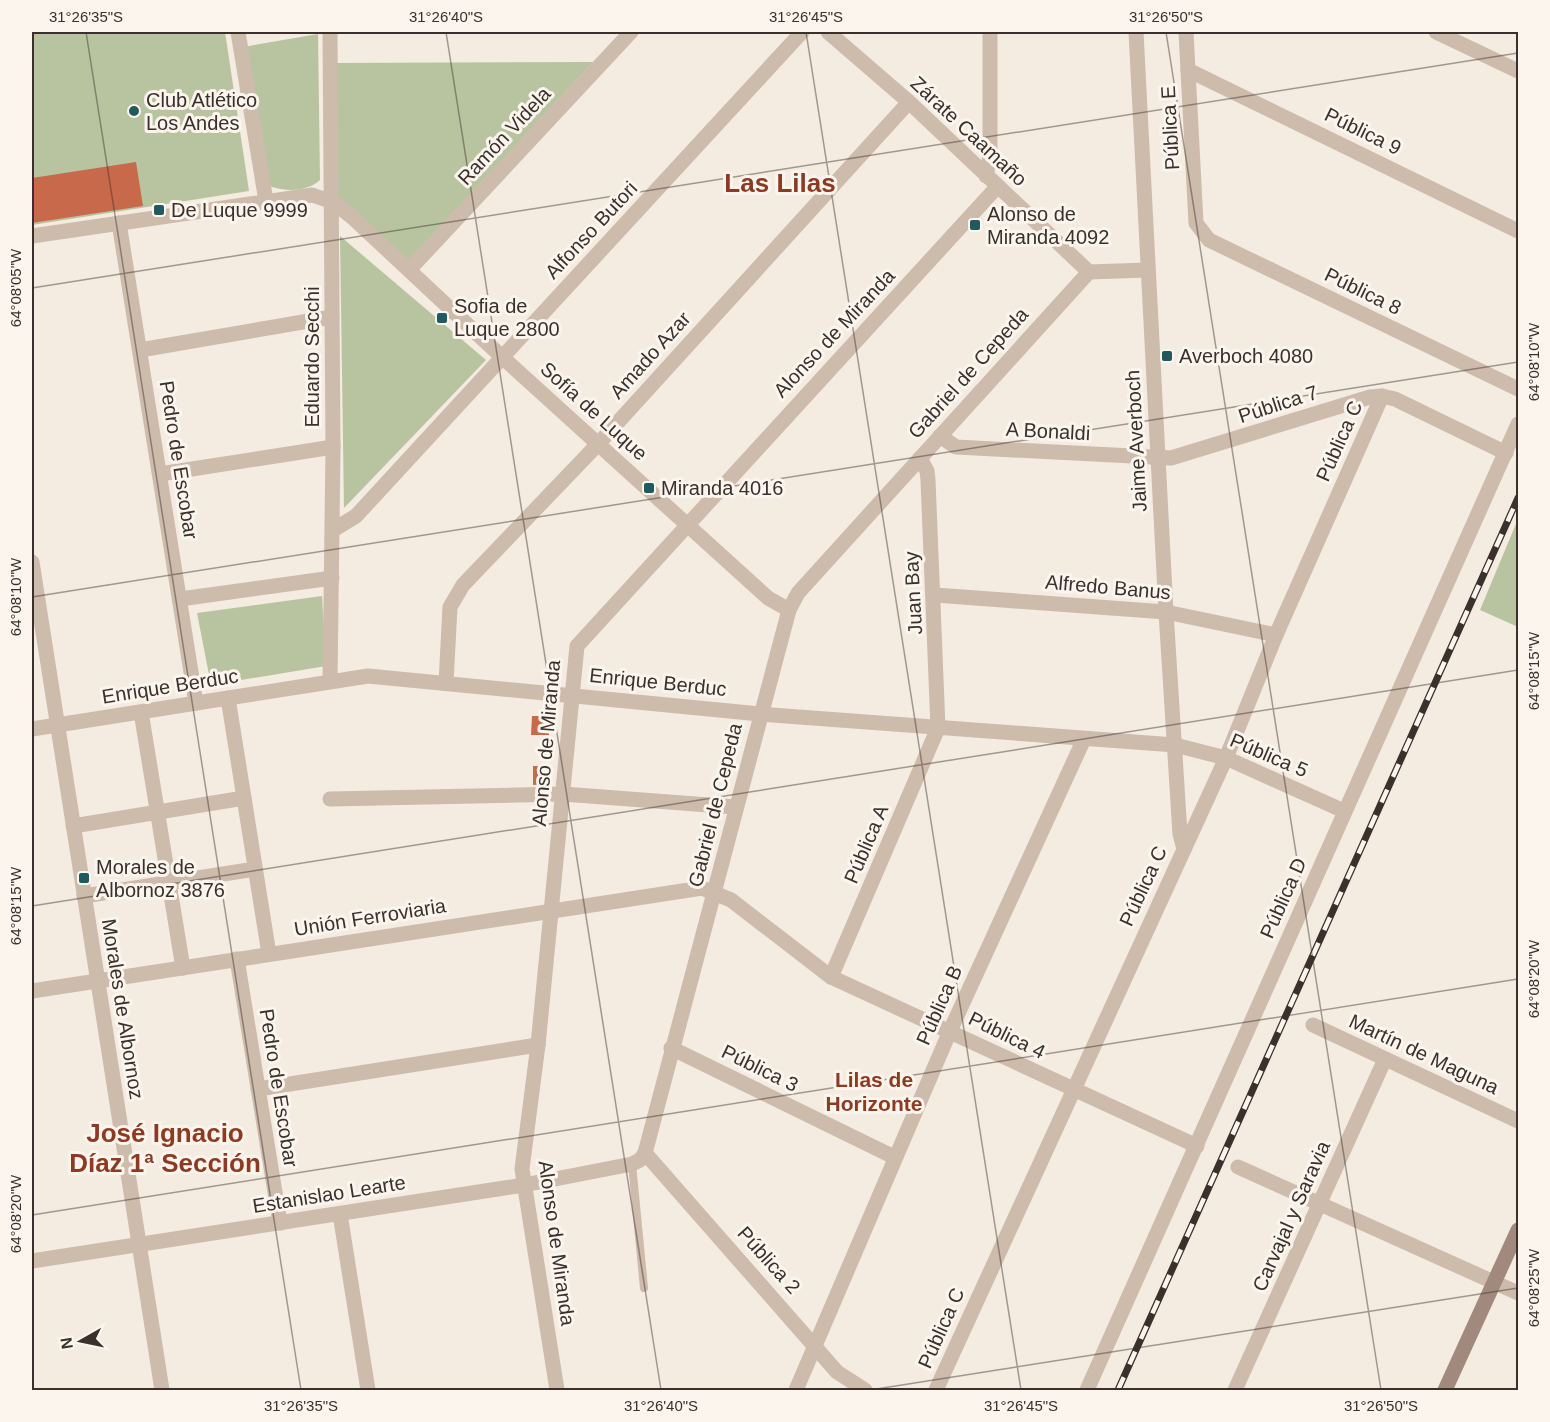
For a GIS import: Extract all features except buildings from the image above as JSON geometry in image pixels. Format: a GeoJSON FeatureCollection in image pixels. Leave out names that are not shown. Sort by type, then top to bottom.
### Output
{"type":"FeatureCollection","features":[{"type":"Feature","properties":{"kind":"main road"},"geometry":{"type":"LineString","coordinates":[[1445,1390],[1518,1230]]}},
{"type":"Feature","properties":{"kind":"street"},"geometry":{"type":"LineString","coordinates":[[238,32],[266,201]]}},
{"type":"Feature","properties":{"kind":"street","name":"Eduardo Secchi"},"geometry":{"type":"LineString","coordinates":[[330,32],[333,202],[333,531],[330,681]]}},
{"type":"Feature","properties":{"kind":"street","name":"Ramón Videla"},"geometry":{"type":"LineString","coordinates":[[409,270],[631,32]]}},
{"type":"Feature","properties":{"kind":"street","name":"Alfonso Butori"},"geometry":{"type":"LineString","coordinates":[[333,531],[356,516],[802,32]]}},
{"type":"Feature","properties":{"kind":"street","name":"Zárate Caamaño"},"geometry":{"type":"LineString","coordinates":[[828,32],[909,102],[1089,272]]}},
{"type":"Feature","properties":{"kind":"street"},"geometry":{"type":"LineString","coordinates":[[990,32],[992,181]]}},
{"type":"Feature","properties":{"kind":"street","name":"Jaime Averboch"},"geometry":{"type":"LineString","coordinates":[[1136,32],[1166,612],[1180,834],[1184,849]]}},
{"type":"Feature","properties":{"kind":"street","name":"Pública E"},"geometry":{"type":"LineString","coordinates":[[1186,32],[1196,223]]}},
{"type":"Feature","properties":{"kind":"street"},"geometry":{"type":"LineString","coordinates":[[1436,32],[1518,71]]}},
{"type":"Feature","properties":{"kind":"street","name":"Pública 9"},"geometry":{"type":"LineString","coordinates":[[1188,70],[1518,231]]}},
{"type":"Feature","properties":{"kind":"street","name":"Amado Azar"},"geometry":{"type":"LineString","coordinates":[[446,683],[450,607],[456,595],[599,443],[909,102]]}},
{"type":"Feature","properties":{"kind":"street","name":"Alonso de Miranda"},"geometry":{"type":"LineString","coordinates":[[556,1390],[522,1169],[552,910],[574,656],[581,639],[687,524],[992,181]]}},
{"type":"Feature","properties":{"kind":"street"},"geometry":{"type":"LineString","coordinates":[[32,236],[312,195],[333,202]]}},
{"type":"Feature","properties":{"kind":"street","name":"Sofía de Luque"},"geometry":{"type":"LineString","coordinates":[[333,202],[768,598],[789,610]]}},
{"type":"Feature","properties":{"kind":"street","name":"Pedro de Escobar"},"geometry":{"type":"LineString","coordinates":[[119,223],[196,703]]}},
{"type":"Feature","properties":{"kind":"street","name":"Pública 8"},"geometry":{"type":"LineString","coordinates":[[1196,223],[1209,240],[1518,390]]}},
{"type":"Feature","properties":{"kind":"street"},"geometry":{"type":"LineString","coordinates":[[1089,272],[1148,270]]}},
{"type":"Feature","properties":{"kind":"street","name":"Gabriel de Cepeda"},"geometry":{"type":"LineString","coordinates":[[645,1153],[789,610],[798,593],[1089,272]]}},
{"type":"Feature","properties":{"kind":"street"},"geometry":{"type":"LineString","coordinates":[[140,350],[332,317]]}},
{"type":"Feature","properties":{"kind":"street"},"geometry":{"type":"LineString","coordinates":[[1382,396],[1395,399],[1506,453]]}},
{"type":"Feature","properties":{"kind":"street","name":"Pública 7"},"geometry":{"type":"LineString","coordinates":[[1158,458],[1180,457],[1370,397],[1382,396]]}},
{"type":"Feature","properties":{"kind":"street","name":"Pública C"},"geometry":{"type":"LineString","coordinates":[[936,1390],[1072,1089],[1226,758],[1276,635],[1382,396]]}},
{"type":"Feature","properties":{"kind":"street","name":"Pública D"},"geometry":{"type":"LineString","coordinates":[[1087,1390],[1518,424]]}},
{"type":"Feature","properties":{"kind":"street","name":"A Bonaldi"},"geometry":{"type":"LineString","coordinates":[[940,436],[956,447],[1158,458]]}},
{"type":"Feature","properties":{"kind":"street"},"geometry":{"type":"LineString","coordinates":[[160,474],[333,447]]}},
{"type":"Feature","properties":{"kind":"street","name":"Juan Bay"},"geometry":{"type":"LineString","coordinates":[[920,458],[927,471],[938,728]]}},
{"type":"Feature","properties":{"kind":"street","name":"Morales de Albornoz"},"geometry":{"type":"LineString","coordinates":[[32,562],[162,1390]]}},
{"type":"Feature","properties":{"kind":"street"},"geometry":{"type":"LineString","coordinates":[[180,599],[332,578]]}},
{"type":"Feature","properties":{"kind":"street","name":"Alfredo Banus"},"geometry":{"type":"LineString","coordinates":[[934,595],[1166,612],[1276,635]]}},
{"type":"Feature","properties":{"kind":"street","name":"Enrique Berduc"},"geometry":{"type":"LineString","coordinates":[[32,729],[368,676],[760,714],[1175,745]]}},
{"type":"Feature","properties":{"kind":"street"},"geometry":{"type":"LineString","coordinates":[[228,698],[269,954]]}},
{"type":"Feature","properties":{"kind":"street"},"geometry":{"type":"LineString","coordinates":[[141,712],[183,968]]}},
{"type":"Feature","properties":{"kind":"street","name":"Pública A"},"geometry":{"type":"LineString","coordinates":[[831,977],[938,728]]}},
{"type":"Feature","properties":{"kind":"street","name":"Pública B"},"geometry":{"type":"LineString","coordinates":[[796,1390],[894,1157],[1084,739]]}},
{"type":"Feature","properties":{"kind":"street","name":"Pública 5"},"geometry":{"type":"LineString","coordinates":[[1175,745],[1226,758],[1344,811]]}},
{"type":"Feature","properties":{"kind":"street"},"geometry":{"type":"LineString","coordinates":[[330,799],[563,794],[735,807]]}},
{"type":"Feature","properties":{"kind":"street"},"geometry":{"type":"LineString","coordinates":[[73,826],[244,798]]}},
{"type":"Feature","properties":{"kind":"street"},"geometry":{"type":"LineString","coordinates":[[84,896],[255,869]]}},
{"type":"Feature","properties":{"kind":"street","name":"Unión Ferroviaria"},"geometry":{"type":"LineString","coordinates":[[32,991],[687,889],[702,888],[715,892]]}},
{"type":"Feature","properties":{"kind":"street","name":"Pública 4"},"geometry":{"type":"LineString","coordinates":[[715,892],[731,900],[831,977],[1197,1146]]}},
{"type":"Feature","properties":{"kind":"street","name":"Pedro de Escobar"},"geometry":{"type":"LineString","coordinates":[[237,959],[280,1223]]}},
{"type":"Feature","properties":{"kind":"street","name":"Martín de Maguna"},"geometry":{"type":"LineString","coordinates":[[1313,1025],[1518,1121]]}},
{"type":"Feature","properties":{"kind":"street"},"geometry":{"type":"LineString","coordinates":[[258,1089],[538,1045]]}},
{"type":"Feature","properties":{"kind":"street","name":"Pública 3"},"geometry":{"type":"LineString","coordinates":[[672,1048],[894,1157]]}},
{"type":"Feature","properties":{"kind":"street","name":"Carvajal y Saravia"},"geometry":{"type":"LineString","coordinates":[[1235,1390],[1384,1059]]}},
{"type":"Feature","properties":{"kind":"street"},"geometry":{"type":"LineString","coordinates":[[632,1164],[640,1160],[645,1153]]}},
{"type":"Feature","properties":{"kind":"street","name":"Pública 2"},"geometry":{"type":"LineString","coordinates":[[645,1153],[837,1371],[865,1390]]}},
{"type":"Feature","properties":{"kind":"street","name":"Estanislao Learte"},"geometry":{"type":"LineString","coordinates":[[32,1262],[524,1185],[632,1164]]}},
{"type":"Feature","properties":{"kind":"street"},"geometry":{"type":"LineString","coordinates":[[1238,1167],[1518,1293]]}},
{"type":"Feature","properties":{"kind":"street"},"geometry":{"type":"LineString","coordinates":[[339,1214],[368,1390]]}},
{"type":"Feature","properties":{"kind":"lane"},"geometry":{"type":"LineString","coordinates":[[632,1164],[644,1288]]}},
{"type":"Feature","properties":{"kind":"green space","name":"Club Atlético Los Andes"},"geometry":{"type":"Polygon","coordinates":[[[32,32],[225,32],[249,191],[32,225],[32,32]]]}},
{"type":"Feature","properties":{"kind":"green space"},"geometry":{"type":"Polygon","coordinates":[[[318,34],[320,180],[301,189],[286,190],[271,187],[265,184],[243,47],[318,34]]]}},
{"type":"Feature","properties":{"kind":"green space"},"geometry":{"type":"Polygon","coordinates":[[[593,62],[407,262],[335,195],[332,63],[593,62]]]}},
{"type":"Feature","properties":{"kind":"green space"},"geometry":{"type":"Polygon","coordinates":[[[340,236],[486,360],[344,508],[340,236]]]}},
{"type":"Feature","properties":{"kind":"green space"},"geometry":{"type":"Polygon","coordinates":[[[1518,519],[1518,627],[1480,610],[1518,519]]]}},
{"type":"Feature","properties":{"kind":"green space"},"geometry":{"type":"Polygon","coordinates":[[[322,596],[326,666],[211,685],[197,613],[322,596]]]}},
{"type":"Feature","properties":{"kind":"railway"},"geometry":{"type":"LineString","coordinates":[[1118,1390],[1518,498]]}},
{"type":"Feature","properties":{"kind":"place","name":"Club Atlético Los Andes"},"geometry":{"type":"Point","coordinates":[134,111]}},
{"type":"Feature","properties":{"kind":"place","name":"De Luque 9999"},"geometry":{"type":"Point","coordinates":[159,210]}},
{"type":"Feature","properties":{"kind":"place","name":"Alonso de Miranda 4092"},"geometry":{"type":"Point","coordinates":[975,225]}},
{"type":"Feature","properties":{"kind":"place","name":"Sofia de Luque 2800"},"geometry":{"type":"Point","coordinates":[442,318]}},
{"type":"Feature","properties":{"kind":"place","name":"Averboch 4080"},"geometry":{"type":"Point","coordinates":[1167,356]}},
{"type":"Feature","properties":{"kind":"place","name":"Miranda 4016"},"geometry":{"type":"Point","coordinates":[649,488]}},
{"type":"Feature","properties":{"kind":"place","name":"Morales de Albornoz 3876"},"geometry":{"type":"Point","coordinates":[84,878]}},
{"type":"Feature","properties":{"kind":"district","name":"Las Lilas"},"geometry":{"type":"Point","coordinates":[780,183]}},
{"type":"Feature","properties":{"kind":"district","name":"Lilas de Horizonte"},"geometry":{"type":"Point","coordinates":[874,1092]}},
{"type":"Feature","properties":{"kind":"district","name":"José Ignacio Díaz 1ª Sección"},"geometry":{"type":"Point","coordinates":[165,1148]}}]}
